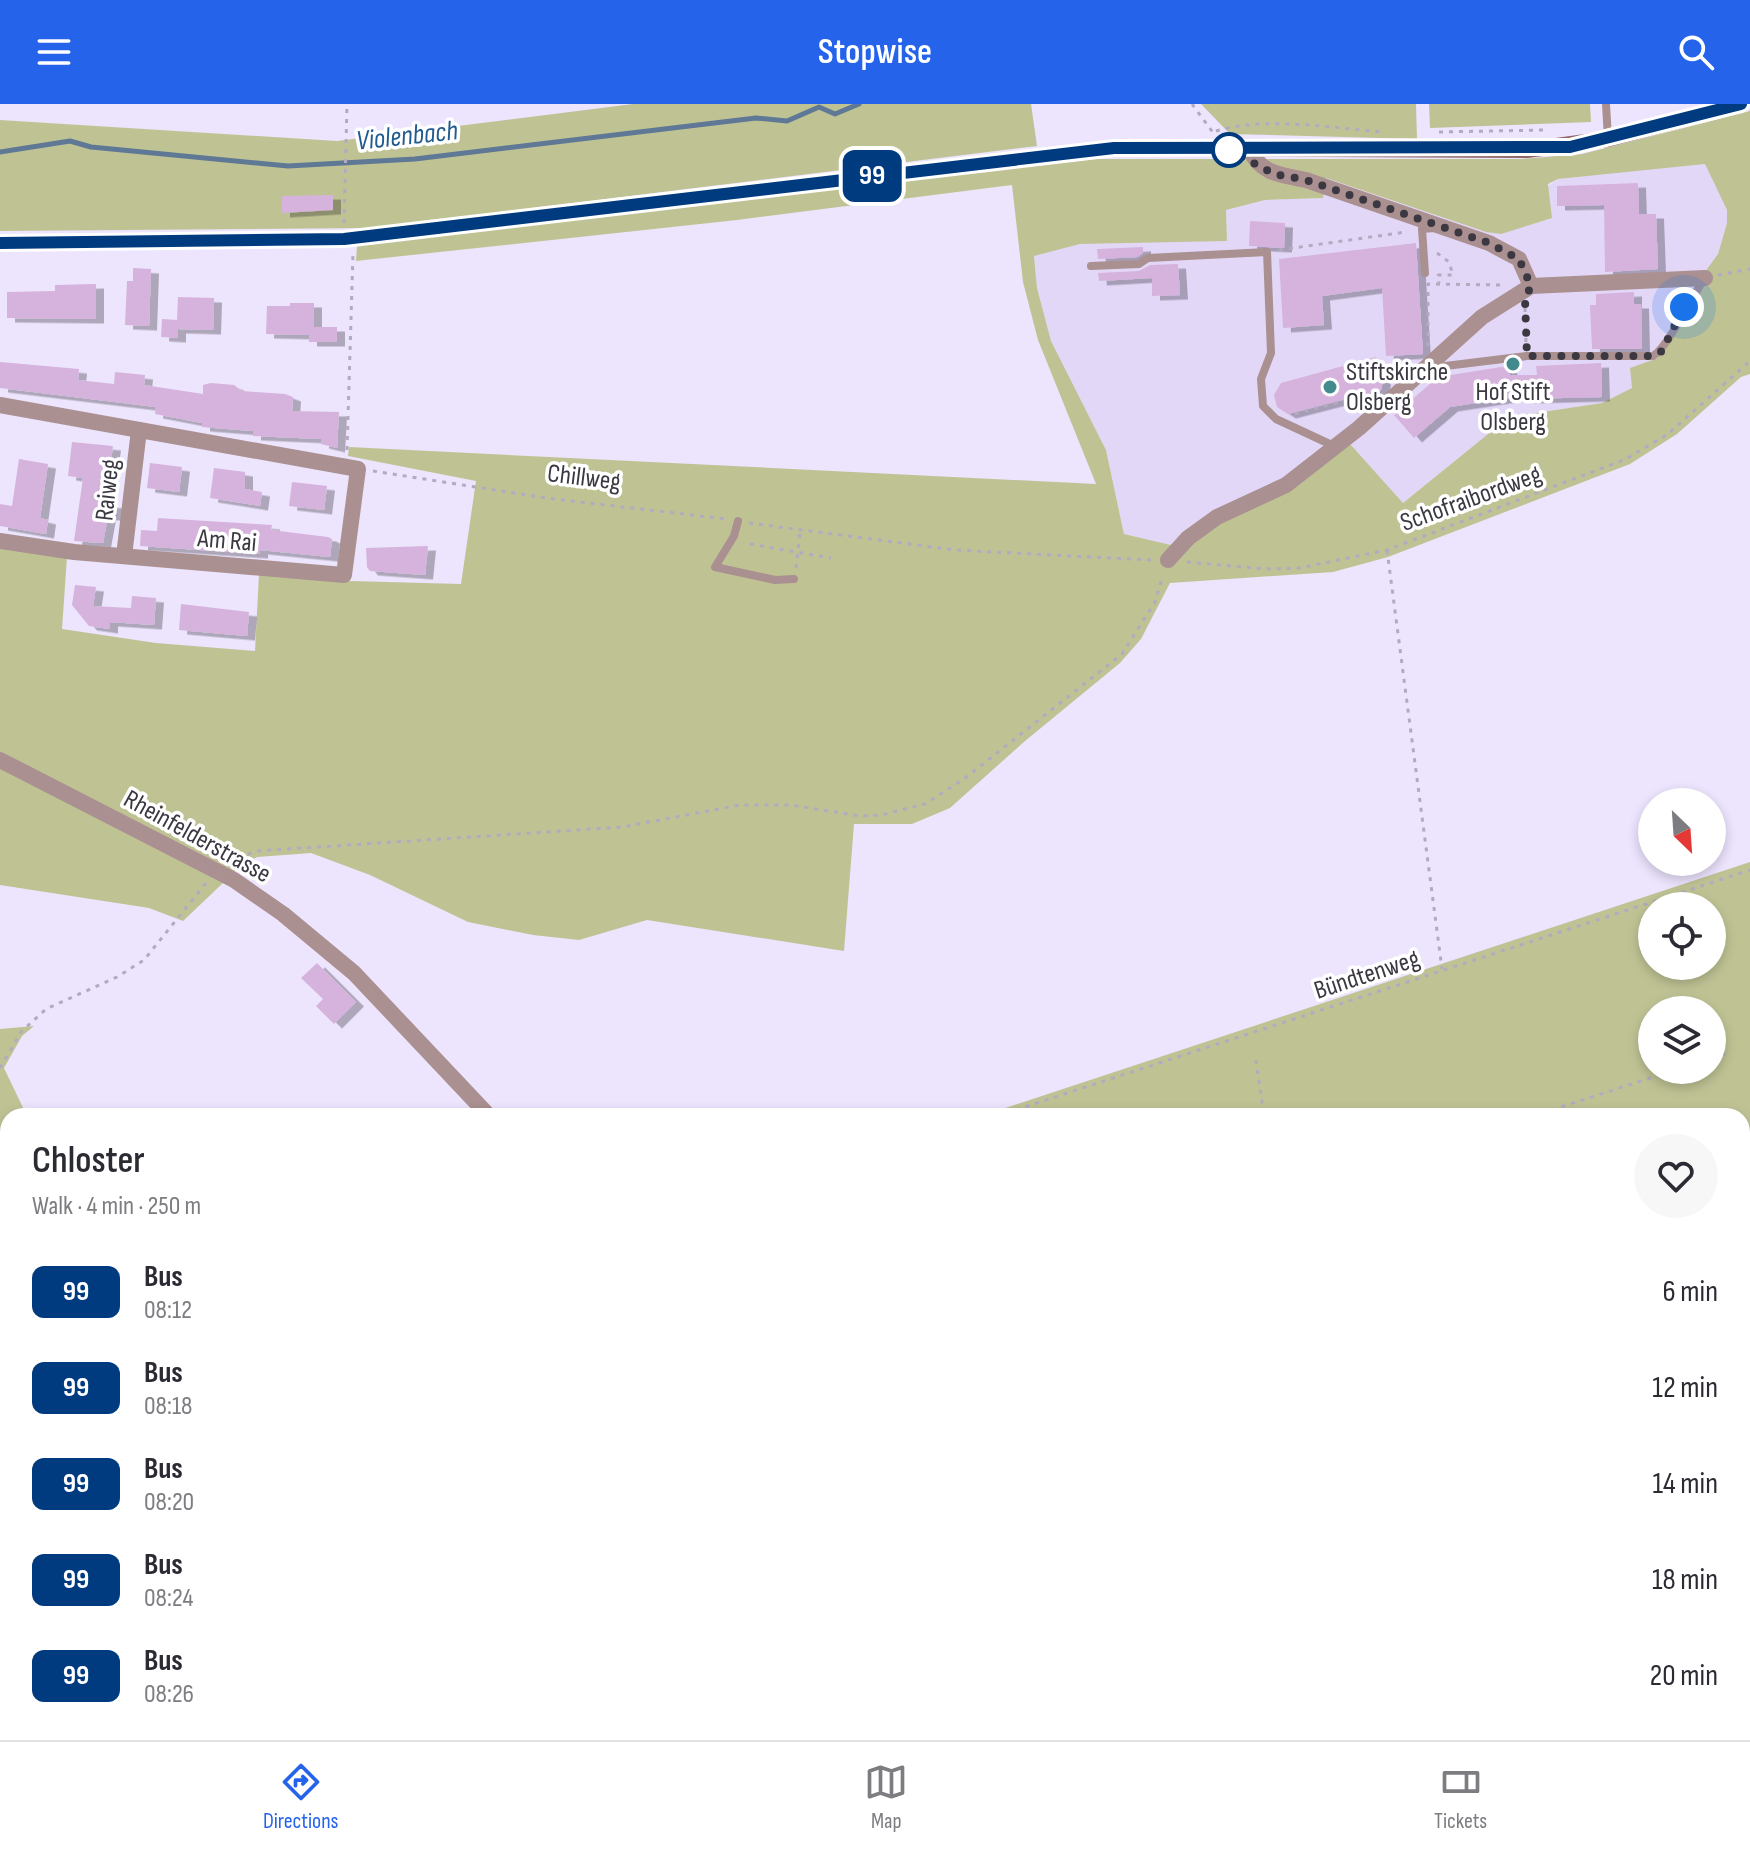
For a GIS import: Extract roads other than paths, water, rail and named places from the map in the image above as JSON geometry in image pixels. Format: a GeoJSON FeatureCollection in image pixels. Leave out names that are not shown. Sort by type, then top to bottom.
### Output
{"type":"FeatureCollection","features":[{"type":"Feature","properties":{"kind":"street"},"geometry":{"type":"LineString","coordinates":[[0,243],[349,238],[982,161],[1114,148],[1527,150],[1608,139],[1741,104]]}},
{"type":"Feature","properties":{"kind":"street"},"geometry":{"type":"LineString","coordinates":[[1250,150],[1257,165],[1274,174],[1306,180],[1489,243],[1519,259],[1531,286]]}},
{"type":"Feature","properties":{"kind":"street"},"geometry":{"type":"LineString","coordinates":[[1168,560],[1188,538],[1217,517],[1286,485],[1428,368],[1482,317],[1531,286],[1705,278]]}},
{"type":"Feature","properties":{"kind":"street"},"geometry":{"type":"LineString","coordinates":[[0,405],[139,430]]}},
{"type":"Feature","properties":{"kind":"street","name":"Am Rai"},"geometry":{"type":"LineString","coordinates":[[0,541],[124,556],[344,575],[351,467],[139,430]]}},
{"type":"Feature","properties":{"kind":"street","name":"Raiweg"},"geometry":{"type":"LineString","coordinates":[[124,556],[139,430]]}},
{"type":"Feature","properties":{"kind":"street","name":"Rheinfelderstrasse"},"geometry":{"type":"LineString","coordinates":[[0,760],[234,880],[283,914],[354,973],[481,1108]]}},
{"type":"Feature","properties":{"kind":"lane"},"geometry":{"type":"LineString","coordinates":[[1606,104],[1608,139]]}},
{"type":"Feature","properties":{"kind":"lane"},"geometry":{"type":"LineString","coordinates":[[1425,273],[1422,229],[1443,226]]}},
{"type":"Feature","properties":{"kind":"lane"},"geometry":{"type":"LineString","coordinates":[[1091,266],[1139,264],[1148,258],[1267,252],[1271,353],[1260,393],[1263,406],[1276,419],[1334,446]]}},
{"type":"Feature","properties":{"kind":"lane"},"geometry":{"type":"LineString","coordinates":[[1428,368],[1527,356],[1653,356],[1662,351],[1684,307],[1705,278]]}},
{"type":"Feature","properties":{"kind":"lane"},"geometry":{"type":"LineString","coordinates":[[738,521],[734,536],[715,567],[775,580],[794,579]]}},
{"type":"Feature","properties":{"kind":"waterway","name":"Violenbach"},"geometry":{"type":"LineString","coordinates":[[0,152],[70,141],[91,147],[288,166],[415,159],[756,118],[787,121],[819,107],[835,114],[859,104]]}},
{"type":"Feature","properties":{"kind":"place","name":"Hof Stift Olsberg"},"geometry":{"type":"Point","coordinates":[1513,364]}},
{"type":"Feature","properties":{"kind":"place","name":"Stiftskirche Olsberg"},"geometry":{"type":"Point","coordinates":[1330,387]}}]}
